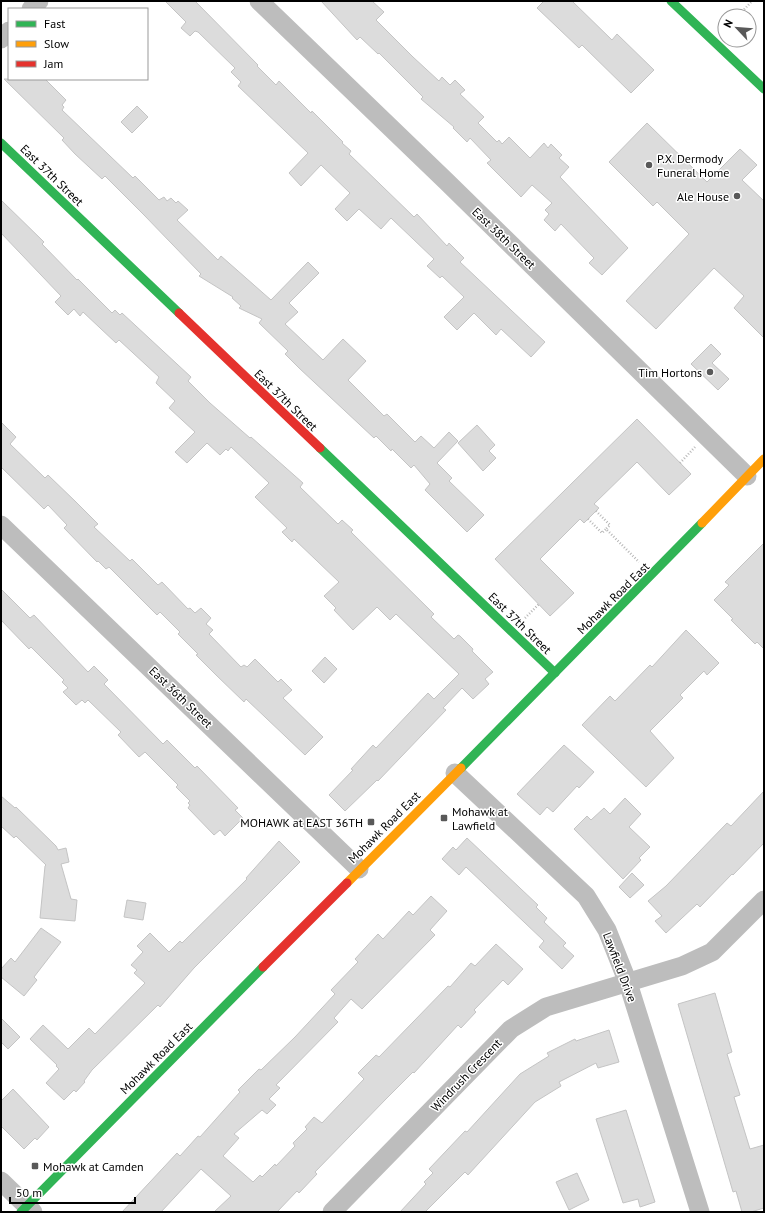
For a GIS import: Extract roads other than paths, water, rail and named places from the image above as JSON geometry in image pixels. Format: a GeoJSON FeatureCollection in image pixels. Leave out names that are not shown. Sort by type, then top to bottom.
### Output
{"type":"FeatureCollection","features":[{"type":"Feature","properties":{"kind":"main road"},"geometry":{"type":"LineString","coordinates":[[671,1],[764,89]]}},
{"type":"Feature","properties":{"kind":"main road","name":"East 37th Street"},"geometry":{"type":"LineString","coordinates":[[1,142],[555,673]]}},
{"type":"Feature","properties":{"kind":"main road","name":"Mohawk Road East"},"geometry":{"type":"LineString","coordinates":[[27,1210],[359,869],[652,575],[764,459]]}},
{"type":"Feature","properties":{"kind":"street","name":"East 38th Street"},"geometry":{"type":"LineString","coordinates":[[259,1],[447,182],[747,476]]}},
{"type":"Feature","properties":{"kind":"street","name":"East 36th Street"},"geometry":{"type":"LineString","coordinates":[[1,525],[359,869]]}},
{"type":"Feature","properties":{"kind":"street","name":"Lawfield Drive"},"geometry":{"type":"LineString","coordinates":[[456,773],[586,896],[607,930],[628,984],[700,1212]]}},
{"type":"Feature","properties":{"kind":"street","name":"Windrush Crescent"},"geometry":{"type":"LineString","coordinates":[[332,1212],[511,1029],[546,1007],[628,984],[682,966],[712,952],[764,900]]}},
{"type":"Feature","properties":{"kind":"street"},"geometry":{"type":"LineString","coordinates":[[1,1181],[27,1210]]}},
{"type":"Feature","properties":{"kind":"place","name":"P.X. Dermody Funeral Home"},"geometry":{"type":"Point","coordinates":[649,165]}},
{"type":"Feature","properties":{"kind":"place","name":"Ale House"},"geometry":{"type":"Point","coordinates":[737,196]}},
{"type":"Feature","properties":{"kind":"place","name":"Tim Hortons"},"geometry":{"type":"Point","coordinates":[710,372]}},
{"type":"Feature","properties":{"kind":"place","name":"Mohawk at Lawfield"},"geometry":{"type":"Point","coordinates":[444,818]}},
{"type":"Feature","properties":{"kind":"place","name":"MOHAWK at EAST 36TH"},"geometry":{"type":"Point","coordinates":[371,822]}},
{"type":"Feature","properties":{"kind":"place","name":"Mohawk at Camden"},"geometry":{"type":"Point","coordinates":[35,1166]}}]}
